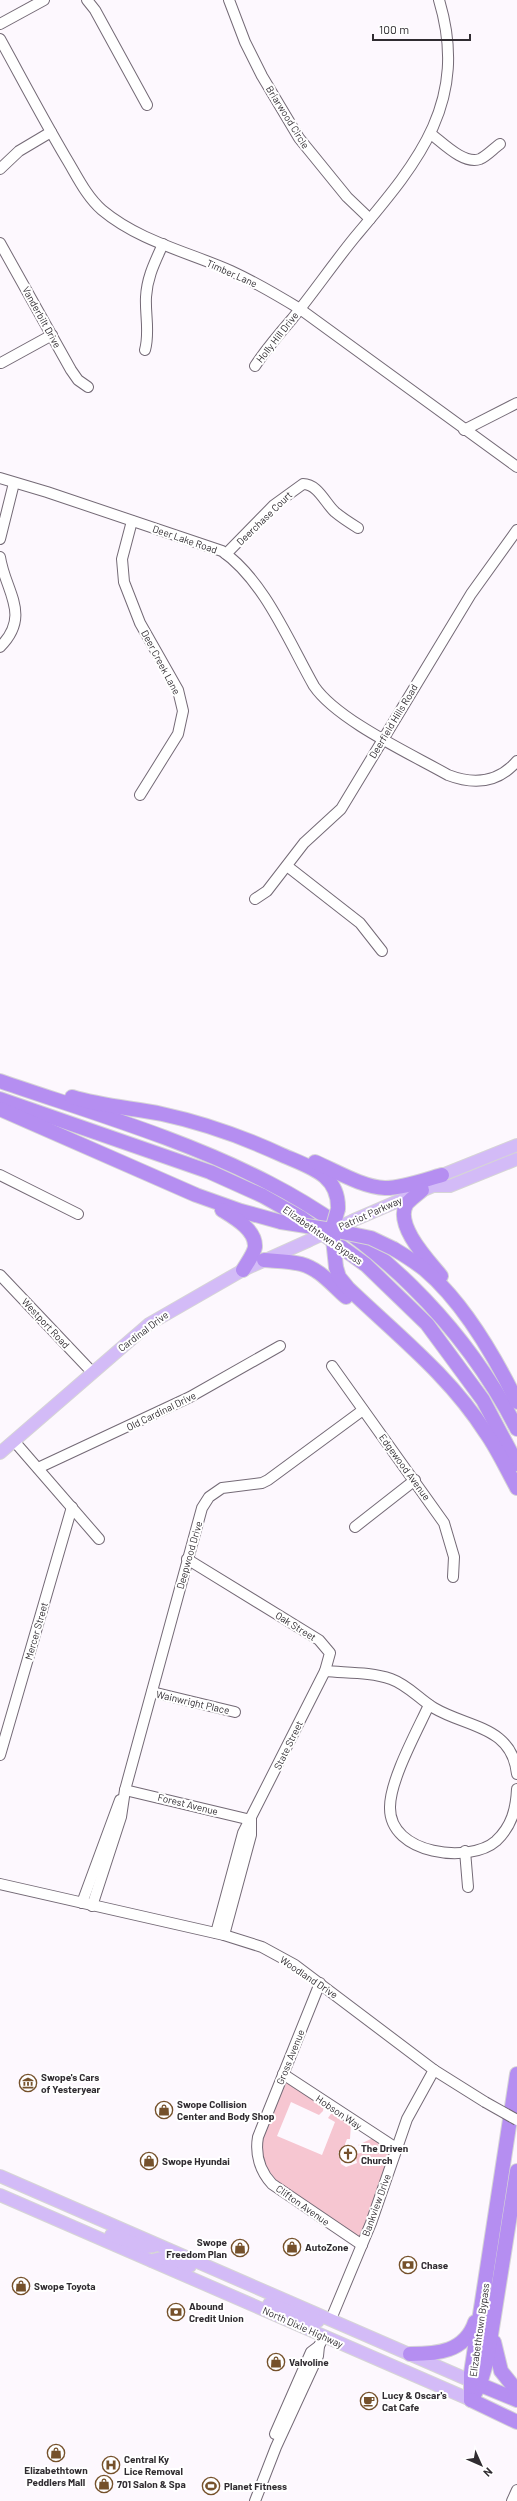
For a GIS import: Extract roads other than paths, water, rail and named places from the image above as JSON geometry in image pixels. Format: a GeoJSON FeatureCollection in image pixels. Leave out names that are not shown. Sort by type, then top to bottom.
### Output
{"type":"FeatureCollection","features":[{"type":"Feature","properties":{"kind":"highway"},"geometry":{"type":"LineString","coordinates":[[0,1076],[80,1100],[189,1120],[306,1158],[373,1186],[398,1187],[442,1175]]}},
{"type":"Feature","properties":{"kind":"highway","name":"Elizabethtown Bypass"},"geometry":{"type":"LineString","coordinates":[[0,1081],[134,1127],[243,1170],[287,1192],[337,1223],[393,1268],[432,1308],[478,1365],[517,1430]]}},
{"type":"Feature","properties":{"kind":"highway","name":"Elizabethtown Bypass"},"geometry":{"type":"LineString","coordinates":[[0,1099],[210,1172],[263,1196],[306,1221],[366,1265],[427,1324],[483,1400],[517,1464]]}},
{"type":"Feature","properties":{"kind":"highway"},"geometry":{"type":"LineString","coordinates":[[0,1109],[196,1195],[241,1211],[281,1222],[371,1238],[394,1249],[425,1270],[477,1331]]}},
{"type":"Feature","properties":{"kind":"highway"},"geometry":{"type":"LineString","coordinates":[[244,1138],[318,1171],[331,1182],[338,1196],[338,1209],[332,1230],[336,1267],[339,1277],[348,1288],[387,1325],[416,1350],[455,1392],[486,1432],[517,1488]]}},
{"type":"Feature","properties":{"kind":"highway"},"geometry":{"type":"LineString","coordinates":[[427,1188],[406,1205],[404,1218],[410,1235],[448,1285],[477,1331],[517,1402]]}},
{"type":"Feature","properties":{"kind":"highway"},"geometry":{"type":"LineString","coordinates":[[196,1195],[236,1219],[254,1239],[255,1248],[243,1270]]}},
{"type":"Feature","properties":{"kind":"highway"},"geometry":{"type":"LineString","coordinates":[[264,1260],[300,1263],[310,1267],[327,1278],[367,1315],[387,1325]]}},
{"type":"Feature","properties":{"kind":"highway","name":"Elizabethtown Bypass"},"geometry":{"type":"LineString","coordinates":[[476,2383],[482,2301],[517,2074]]}},
{"type":"Feature","properties":{"kind":"highway","name":"Elizabethtown Bypass"},"geometry":{"type":"LineString","coordinates":[[471,2400],[476,2383],[487,2360],[496,2312],[517,2171]]}},
{"type":"Feature","properties":{"kind":"highway"},"geometry":{"type":"LineString","coordinates":[[408,2353],[442,2352],[461,2343],[473,2329],[482,2301]]}},
{"type":"Feature","properties":{"kind":"highway"},"geometry":{"type":"LineString","coordinates":[[496,2312],[493,2338],[497,2361],[507,2380],[517,2391]]}},
{"type":"Feature","properties":{"kind":"highway"},"geometry":{"type":"LineString","coordinates":[[476,2383],[517,2400]]}},
{"type":"Feature","properties":{"kind":"highway","name":"North Dixie Highway"},"geometry":{"type":"LineString","coordinates":[[471,2400],[517,2422]]}},
{"type":"Feature","properties":{"kind":"main road","name":"Patriot Parkway"},"geometry":{"type":"LineString","coordinates":[[308,1241],[427,1188],[442,1175],[517,1145]]}},
{"type":"Feature","properties":{"kind":"main road","name":"Patriot Parkway"},"geometry":{"type":"LineString","coordinates":[[427,1188],[450,1186],[517,1160]]}},
{"type":"Feature","properties":{"kind":"main road","name":"Cardinal Drive"},"geometry":{"type":"LineString","coordinates":[[0,1453],[142,1328],[243,1270],[308,1241]]}},
{"type":"Feature","properties":{"kind":"main road","name":"North Dixie Highway"},"geometry":{"type":"LineString","coordinates":[[0,2176],[476,2383]]}},
{"type":"Feature","properties":{"kind":"main road"},"geometry":{"type":"LineString","coordinates":[[0,2187],[10,2191],[30,2188]]}},
{"type":"Feature","properties":{"kind":"main road","name":"North Dixie Highway"},"geometry":{"type":"LineString","coordinates":[[0,2195],[240,2299],[322,2341],[471,2400]]}},
{"type":"Feature","properties":{"kind":"main road"},"geometry":{"type":"LineString","coordinates":[[26,2207],[34,2199],[103,2226],[114,2225]]}},
{"type":"Feature","properties":{"kind":"main road"},"geometry":{"type":"LineString","coordinates":[[26,2207],[39,2206],[93,2229],[146,2247],[160,2245]]}},
{"type":"Feature","properties":{"kind":"main road"},"geometry":{"type":"LineString","coordinates":[[152,2261],[157,2258],[166,2258],[214,2274],[259,2294],[267,2292]]}},
{"type":"Feature","properties":{"kind":"main road"},"geometry":{"type":"LineString","coordinates":[[240,2299],[250,2297],[317,2321],[331,2320]]}},
{"type":"Feature","properties":{"kind":"main road"},"geometry":{"type":"LineString","coordinates":[[322,2341],[333,2332],[346,2333],[360,2337],[397,2354],[408,2353]]}},
{"type":"Feature","properties":{"kind":"street"},"geometry":{"type":"LineString","coordinates":[[0,24],[44,0]]}},
{"type":"Feature","properties":{"kind":"street"},"geometry":{"type":"LineString","coordinates":[[87,0],[95,10],[147,104]]}},
{"type":"Feature","properties":{"kind":"street","name":"Briarwood Circle"},"geometry":{"type":"LineString","coordinates":[[229,0],[245,42],[262,76],[300,138],[347,197],[370,219]]}},
{"type":"Feature","properties":{"kind":"street"},"geometry":{"type":"LineString","coordinates":[[300,309],[332,265],[370,219],[415,160],[431,134],[442,106],[449,67],[445,27],[439,0]]}},
{"type":"Feature","properties":{"kind":"street","name":"Timber Lane"},"geometry":{"type":"LineString","coordinates":[[0,39],[51,132],[90,198],[103,210],[125,224],[163,244],[230,271],[264,287],[300,309],[464,430],[517,467]]}},
{"type":"Feature","properties":{"kind":"street"},"geometry":{"type":"LineString","coordinates":[[0,169],[19,152],[51,132]]}},
{"type":"Feature","properties":{"kind":"street"},"geometry":{"type":"LineString","coordinates":[[431,134],[462,157],[472,160],[480,159],[500,144]]}},
{"type":"Feature","properties":{"kind":"street","name":"Vanderbilt Drive"},"geometry":{"type":"LineString","coordinates":[[0,243],[78,380],[88,387]]}},
{"type":"Feature","properties":{"kind":"street"},"geometry":{"type":"LineString","coordinates":[[145,350],[148,337],[146,298],[148,277],[163,244]]}},
{"type":"Feature","properties":{"kind":"street","name":"Holly Hill Drive"},"geometry":{"type":"LineString","coordinates":[[255,366],[266,349],[300,309]]}},
{"type":"Feature","properties":{"kind":"street"},"geometry":{"type":"LineString","coordinates":[[1,363],[52,335]]}},
{"type":"Feature","properties":{"kind":"street"},"geometry":{"type":"LineString","coordinates":[[464,430],[517,403]]}},
{"type":"Feature","properties":{"kind":"street","name":"Deer Lake Road"},"geometry":{"type":"LineString","coordinates":[[0,478],[214,547],[226,554],[244,569],[257,584],[319,694],[331,706],[448,775],[465,781],[492,779],[507,771],[517,761]]}},
{"type":"Feature","properties":{"kind":"street"},"geometry":{"type":"LineString","coordinates":[[0,539],[14,483]]}},
{"type":"Feature","properties":{"kind":"street","name":"Deerchase Court"},"geometry":{"type":"LineString","coordinates":[[226,554],[274,506],[303,484],[310,485],[316,489],[334,512],[358,528]]}},
{"type":"Feature","properties":{"kind":"street","name":"Deer Creek Lane"},"geometry":{"type":"LineString","coordinates":[[132,521],[122,559],[124,582],[140,623],[178,690],[183,710],[176,738],[140,795]]}},
{"type":"Feature","properties":{"kind":"street","name":"Deerfield Hills Road"},"geometry":{"type":"LineString","coordinates":[[255,899],[267,891],[304,843],[341,809],[471,594],[517,530]]}},
{"type":"Feature","properties":{"kind":"street"},"geometry":{"type":"LineString","coordinates":[[0,557],[15,600],[16,613],[12,631],[0,646]]}},
{"type":"Feature","properties":{"kind":"street"},"geometry":{"type":"LineString","coordinates":[[287,866],[331,898],[360,923],[382,951]]}},
{"type":"Feature","properties":{"kind":"street"},"geometry":{"type":"LineString","coordinates":[[0,1175],[78,1214]]}},
{"type":"Feature","properties":{"kind":"street","name":"Westport Road"},"geometry":{"type":"LineString","coordinates":[[0,1275],[92,1372]]}},
{"type":"Feature","properties":{"kind":"street","name":"Old Cardinal Drive"},"geometry":{"type":"LineString","coordinates":[[38,1468],[190,1397],[280,1346]]}},
{"type":"Feature","properties":{"kind":"street","name":"Edgewood Avenue"},"geometry":{"type":"LineString","coordinates":[[332,1366],[415,1480],[447,1531],[454,1557],[453,1577]]}},
{"type":"Feature","properties":{"kind":"street","name":"Deepwood Drive"},"geometry":{"type":"LineString","coordinates":[[87,1904],[112,1818],[126,1790],[187,1559],[202,1508],[213,1494],[227,1487],[255,1484],[268,1480],[364,1410]]}},
{"type":"Feature","properties":{"kind":"street"},"geometry":{"type":"LineString","coordinates":[[14,1441],[100,1539]]}},
{"type":"Feature","properties":{"kind":"street"},"geometry":{"type":"LineString","coordinates":[[355,1527],[415,1480]]}},
{"type":"Feature","properties":{"kind":"street","name":"Mercer Street"},"geometry":{"type":"LineString","coordinates":[[0,1755],[72,1507]]}},
{"type":"Feature","properties":{"kind":"street","name":"Oak Street"},"geometry":{"type":"LineString","coordinates":[[187,1559],[319,1640],[330,1653],[325,1671]]}},
{"type":"Feature","properties":{"kind":"street"},"geometry":{"type":"LineString","coordinates":[[325,1671],[377,1675],[404,1685],[429,1705],[444,1714],[488,1731],[499,1738],[512,1755],[517,1774]]}},
{"type":"Feature","properties":{"kind":"street","name":"State Street"},"geometry":{"type":"LineString","coordinates":[[220,1934],[243,1833],[251,1820],[325,1671]]}},
{"type":"Feature","properties":{"kind":"street","name":"Wainwright Place"},"geometry":{"type":"LineString","coordinates":[[152,1692],[235,1712]]}},
{"type":"Feature","properties":{"kind":"street"},"geometry":{"type":"LineString","coordinates":[[429,1705],[394,1786],[390,1801],[390,1815],[398,1834],[414,1846],[434,1850],[465,1851],[490,1845],[503,1833],[515,1809],[517,1789]]}},
{"type":"Feature","properties":{"kind":"street","name":"Forest Avenue"},"geometry":{"type":"LineString","coordinates":[[126,1790],[251,1820]]}},
{"type":"Feature","properties":{"kind":"street"},"geometry":{"type":"LineString","coordinates":[[465,1851],[468,1887]]}},
{"type":"Feature","properties":{"kind":"street","name":"Woodland Drive"},"geometry":{"type":"LineString","coordinates":[[0,1884],[220,1934],[274,1954],[320,1983],[434,2070],[517,2120]]}},
{"type":"Feature","properties":{"kind":"street","name":"Gross Avenue"},"geometry":{"type":"LineString","coordinates":[[258,2155],[258,2137],[320,1983]]}},
{"type":"Feature","properties":{"kind":"street","name":"Bankview Drive"},"geometry":{"type":"LineString","coordinates":[[331,2320],[362,2246],[407,2119],[434,2070]]}},
{"type":"Feature","properties":{"kind":"street","name":"Hobson Way"},"geometry":{"type":"LineString","coordinates":[[283,2074],[396,2148]]}},
{"type":"Feature","properties":{"kind":"street","name":"Clifton Avenue"},"geometry":{"type":"LineString","coordinates":[[258,2155],[262,2170],[272,2184],[362,2246]]}},
{"type":"Feature","properties":{"kind":"street"},"geometry":{"type":"LineString","coordinates":[[248,2501],[310,2352],[322,2341]]}},
{"type":"Feature","properties":{"kind":"street"},"geometry":{"type":"LineString","coordinates":[[255,2501],[276,2447],[318,2356],[322,2341]]}},
{"type":"Feature","properties":{"kind":"street"},"geometry":{"type":"LineString","coordinates":[[512,2501],[517,2490]]}},
{"type":"Feature","properties":{"kind":"place","name":"Swope's Cars of Yesteryear"},"geometry":{"type":"Point","coordinates":[28,2083]}},
{"type":"Feature","properties":{"kind":"place","name":"Swope Collision Center and Body Shop"},"geometry":{"type":"Point","coordinates":[164,2110]}},
{"type":"Feature","properties":{"kind":"place","name":"The Driven Church"},"geometry":{"type":"Point","coordinates":[348,2154]}},
{"type":"Feature","properties":{"kind":"place","name":"Swope Hyundai"},"geometry":{"type":"Point","coordinates":[149,2161]}},
{"type":"Feature","properties":{"kind":"place","name":"AutoZone"},"geometry":{"type":"Point","coordinates":[292,2247]}},
{"type":"Feature","properties":{"kind":"place","name":"Swope Freedom Plan"},"geometry":{"type":"Point","coordinates":[240,2248]}},
{"type":"Feature","properties":{"kind":"place","name":"Chase"},"geometry":{"type":"Point","coordinates":[408,2265]}},
{"type":"Feature","properties":{"kind":"place","name":"Swope Toyota"},"geometry":{"type":"Point","coordinates":[21,2286]}},
{"type":"Feature","properties":{"kind":"place","name":"Abound Credit Union"},"geometry":{"type":"Point","coordinates":[176,2312]}},
{"type":"Feature","properties":{"kind":"place","name":"Valvoline"},"geometry":{"type":"Point","coordinates":[276,2362]}},
{"type":"Feature","properties":{"kind":"place","name":"Lucy & Oscar's Cat Cafe"},"geometry":{"type":"Point","coordinates":[369,2401]}},
{"type":"Feature","properties":{"kind":"place","name":"Elizabethtown Peddlers Mall"},"geometry":{"type":"Point","coordinates":[56,2453]}},
{"type":"Feature","properties":{"kind":"place","name":"Central Ky Lice Removal"},"geometry":{"type":"Point","coordinates":[111,2465]}},
{"type":"Feature","properties":{"kind":"place","name":"701 Salon & Spa"},"geometry":{"type":"Point","coordinates":[104,2484]}},
{"type":"Feature","properties":{"kind":"place","name":"Planet Fitness"},"geometry":{"type":"Point","coordinates":[211,2486]}}]}
